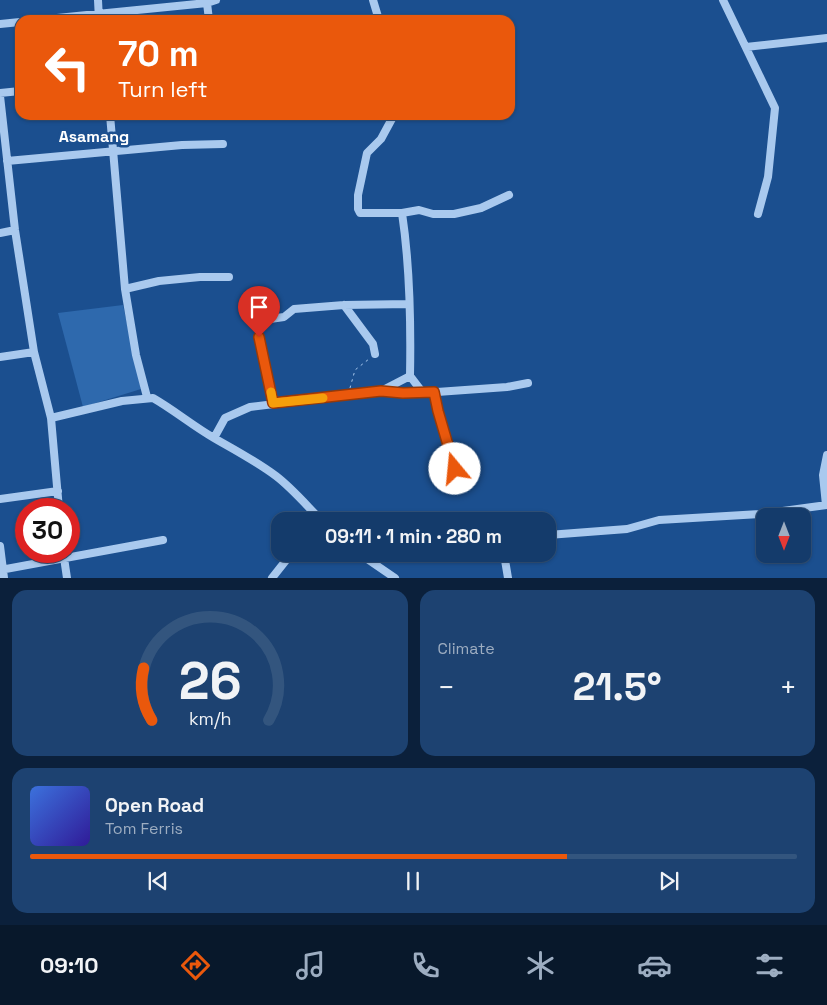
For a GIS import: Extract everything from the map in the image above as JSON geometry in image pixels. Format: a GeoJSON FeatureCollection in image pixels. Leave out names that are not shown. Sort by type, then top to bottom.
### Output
{"type":"FeatureCollection","features":[{"type":"Feature","properties":{"kind":"street"},"geometry":{"type":"LineString","coordinates":[[98,0],[99,15]]}},
{"type":"Feature","properties":{"kind":"street"},"geometry":{"type":"LineString","coordinates":[[116,15],[208,4],[216,0]]}},
{"type":"Feature","properties":{"kind":"street"},"geometry":{"type":"LineString","coordinates":[[373,0],[378,15]]}},
{"type":"Feature","properties":{"kind":"street"},"geometry":{"type":"LineString","coordinates":[[722,0],[775,108],[768,177],[758,214]]}},
{"type":"Feature","properties":{"kind":"street"},"geometry":{"type":"LineString","coordinates":[[208,4],[209,15]]}},
{"type":"Feature","properties":{"kind":"street"},"geometry":{"type":"LineString","coordinates":[[0,24],[15,22]]}},
{"type":"Feature","properties":{"kind":"street"},"geometry":{"type":"LineString","coordinates":[[746,47],[827,38]]}},
{"type":"Feature","properties":{"kind":"street"},"geometry":{"type":"LineString","coordinates":[[15,92],[0,95],[15,230],[34,352],[51,418],[58,498]]}},
{"type":"Feature","properties":{"kind":"street"},"geometry":{"type":"LineString","coordinates":[[111,120],[125,289],[136,355],[147,397]]}},
{"type":"Feature","properties":{"kind":"street"},"geometry":{"type":"LineString","coordinates":[[391,120],[381,139],[367,153],[358,195],[358,209],[360,213],[419,210],[434,214],[454,214],[481,208],[509,195]]}},
{"type":"Feature","properties":{"kind":"street"},"geometry":{"type":"LineString","coordinates":[[8,161],[182,145],[223,144]]}},
{"type":"Feature","properties":{"kind":"street"},"geometry":{"type":"LineString","coordinates":[[402,212],[406,234],[411,333],[410,376],[423,393]]}},
{"type":"Feature","properties":{"kind":"street"},"geometry":{"type":"LineString","coordinates":[[0,233],[15,230]]}},
{"type":"Feature","properties":{"kind":"street"},"geometry":{"type":"LineString","coordinates":[[125,289],[159,281],[200,277],[229,277]]}},
{"type":"Feature","properties":{"kind":"street"},"geometry":{"type":"LineString","coordinates":[[273,403],[259,337],[259,326],[261,323],[269,318],[284,317],[294,309],[344,305],[409,304]]}},
{"type":"Feature","properties":{"kind":"street"},"geometry":{"type":"LineString","coordinates":[[344,305],[372,344],[375,354]]}},
{"type":"Feature","properties":{"kind":"street"},"geometry":{"type":"LineString","coordinates":[[0,357],[34,352]]}},
{"type":"Feature","properties":{"kind":"street"},"geometry":{"type":"LineString","coordinates":[[381,391],[410,376]]}},
{"type":"Feature","properties":{"kind":"street"},"geometry":{"type":"LineString","coordinates":[[214,438],[223,422],[230,415],[250,407],[381,391],[423,393],[507,387],[528,383]]}},
{"type":"Feature","properties":{"kind":"street"},"geometry":{"type":"LineString","coordinates":[[434,392],[455,469]]}},
{"type":"Feature","properties":{"kind":"street"},"geometry":{"type":"LineString","coordinates":[[51,418],[147,397],[155,398],[276,477],[296,494],[311,512]]}},
{"type":"Feature","properties":{"kind":"street"},"geometry":{"type":"LineString","coordinates":[[556,534],[627,529],[659,520],[760,514],[827,504],[823,475],[827,456]]}},
{"type":"Feature","properties":{"kind":"street"},"geometry":{"type":"LineString","coordinates":[[0,499],[58,491]]}},
{"type":"Feature","properties":{"kind":"street"},"geometry":{"type":"LineString","coordinates":[[80,553],[163,540]]}},
{"type":"Feature","properties":{"kind":"street"},"geometry":{"type":"LineString","coordinates":[[0,546],[3,573],[37,563]]}},
{"type":"Feature","properties":{"kind":"street"},"geometry":{"type":"LineString","coordinates":[[272,578],[285,562]]}},
{"type":"Feature","properties":{"kind":"street"},"geometry":{"type":"LineString","coordinates":[[372,562],[395,578]]}},
{"type":"Feature","properties":{"kind":"street"},"geometry":{"type":"LineString","coordinates":[[505,562],[508,578]]}},
{"type":"Feature","properties":{"kind":"street"},"geometry":{"type":"LineString","coordinates":[[65,563],[67,578]]}},
{"type":"Feature","properties":{"kind":"path"},"geometry":{"type":"LineString","coordinates":[[348,396],[355,370],[375,354]]}},
{"type":"Feature","properties":{"kind":"shaded area"},"geometry":{"type":"Polygon","coordinates":[[[123,305],[141,389],[83,407],[58,313],[123,305]]]}},
{"type":"Feature","properties":{"kind":"slow traffic"},"geometry":{"type":"LineString","coordinates":[[271,392],[273,403],[323,398]]}},
{"type":"Feature","properties":{"kind":"district","name":"Asamang"},"geometry":{"type":"Point","coordinates":[94,136]}},
{"type":"Feature","properties":{"kind":"route"},"geometry":{"type":"LineString","coordinates":[[259,337],[273,403],[381,391],[403,393],[434,392],[435,402],[455,469]]}}]}
